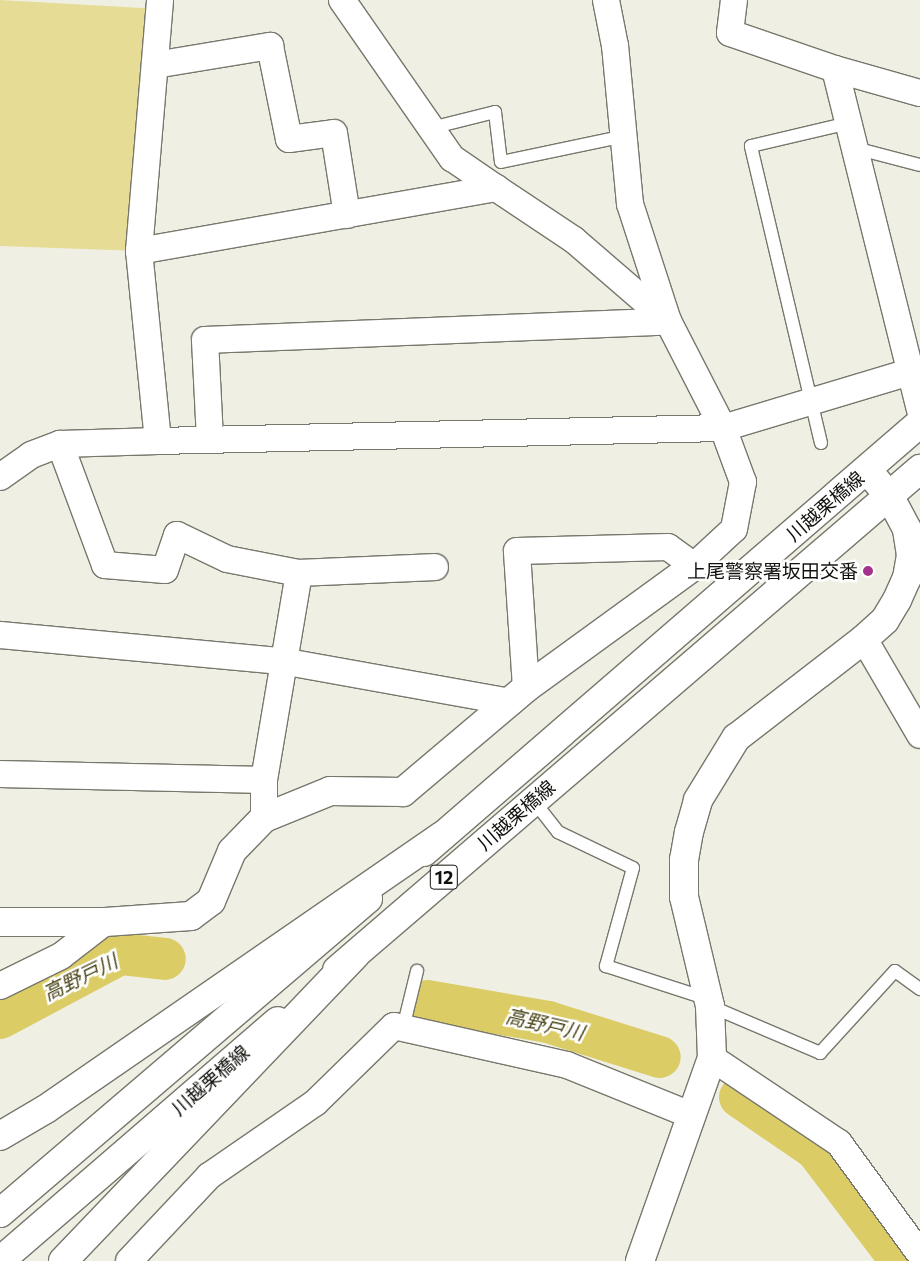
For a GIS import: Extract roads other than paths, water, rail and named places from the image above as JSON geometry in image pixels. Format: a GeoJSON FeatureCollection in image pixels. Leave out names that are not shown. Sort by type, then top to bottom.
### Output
{"type":"FeatureCollection","features":[{"type":"Feature","properties":{"kind":"main road","name":"川越栗橋線"},"geometry":{"type":"LineString","coordinates":[[0,1212],[442,836],[920,423]]}},
{"type":"Feature","properties":{"kind":"main road","name":"川越栗橋線"},"geometry":{"type":"LineString","coordinates":[[0,1261],[533,800],[890,497],[920,469]]}},
{"type":"Feature","properties":{"kind":"main road"},"geometry":{"type":"LineString","coordinates":[[640,1261],[712,1058],[709,1002],[684,897],[684,860],[698,800],[736,738],[864,639],[885,620],[897,600],[907,578],[911,555],[907,529],[890,497],[867,470]]}},
{"type":"Feature","properties":{"kind":"main road"},"geometry":{"type":"LineString","coordinates":[[0,922],[105,922],[191,916],[211,901],[232,851],[264,818],[330,791],[403,792],[518,695],[694,566]]}},
{"type":"Feature","properties":{"kind":"main road"},"geometry":{"type":"LineString","coordinates":[[0,1136],[46,1108],[442,836]]}},
{"type":"Feature","properties":{"kind":"main road"},"geometry":{"type":"LineString","coordinates":[[63,1261],[354,955]]}},
{"type":"Feature","properties":{"kind":"street"},"geometry":{"type":"LineString","coordinates":[[158,441],[139,251],[160,0]]}},
{"type":"Feature","properties":{"kind":"street"},"geometry":{"type":"LineString","coordinates":[[342,0],[452,158],[574,240],[668,321]]}},
{"type":"Feature","properties":{"kind":"street"},"geometry":{"type":"LineString","coordinates":[[0,635],[282,661],[518,695],[517,551],[668,547],[694,566],[734,529],[743,482],[723,428],[668,321],[630,204],[615,46],[606,0]]}},
{"type":"Feature","properties":{"kind":"street"},"geometry":{"type":"LineString","coordinates":[[734,0],[730,33],[920,94]]}},
{"type":"Feature","properties":{"kind":"street"},"geometry":{"type":"LineString","coordinates":[[155,65],[270,46],[289,139],[334,133],[347,215]]}},
{"type":"Feature","properties":{"kind":"street"},"geometry":{"type":"LineString","coordinates":[[835,68],[920,411]]}},
{"type":"Feature","properties":{"kind":"street"},"geometry":{"type":"LineString","coordinates":[[139,251],[496,188]]}},
{"type":"Feature","properties":{"kind":"street"},"geometry":{"type":"LineString","coordinates":[[210,439],[205,340],[668,321]]}},
{"type":"Feature","properties":{"kind":"street"},"geometry":{"type":"LineString","coordinates":[[0,477],[31,455],[60,444],[723,428],[910,372]]}},
{"type":"Feature","properties":{"kind":"street"},"geometry":{"type":"LineString","coordinates":[[60,444],[105,565],[164,570],[177,534],[226,559],[299,573],[435,567]]}},
{"type":"Feature","properties":{"kind":"street"},"geometry":{"type":"LineString","coordinates":[[264,818],[264,780],[282,661],[299,573]]}},
{"type":"Feature","properties":{"kind":"street"},"geometry":{"type":"LineString","coordinates":[[864,639],[920,735]]}},
{"type":"Feature","properties":{"kind":"street"},"geometry":{"type":"LineString","coordinates":[[0,774],[264,780]]}},
{"type":"Feature","properties":{"kind":"street"},"geometry":{"type":"LineString","coordinates":[[0,986],[61,956],[105,922]]}},
{"type":"Feature","properties":{"kind":"street"},"geometry":{"type":"LineString","coordinates":[[129,1261],[209,1176],[315,1103],[394,1026],[567,1064],[691,1115]]}},
{"type":"Feature","properties":{"kind":"street"},"geometry":{"type":"LineString","coordinates":[[712,1058],[839,1143],[920,1254]]}},
{"type":"Feature","properties":{"kind":"lane"},"geometry":{"type":"LineString","coordinates":[[431,128],[495,112],[501,162],[624,136]]}},
{"type":"Feature","properties":{"kind":"lane"},"geometry":{"type":"LineString","coordinates":[[821,443],[751,146],[849,123]]}},
{"type":"Feature","properties":{"kind":"lane"},"geometry":{"type":"LineString","coordinates":[[855,148],[920,165]]}},
{"type":"Feature","properties":{"kind":"lane"},"geometry":{"type":"LineString","coordinates":[[533,800],[558,832],[633,868],[606,966],[709,1002],[820,1052],[895,972],[920,989]]}},
{"type":"Feature","properties":{"kind":"lane"},"geometry":{"type":"LineString","coordinates":[[403,1028],[417,972]]}},
{"type":"Feature","properties":{"kind":"waterway","name":"高野戸川"},"geometry":{"type":"LineString","coordinates":[[0,1018],[120,954],[165,959]]}},
{"type":"Feature","properties":{"kind":"waterway","name":"高野戸川"},"geometry":{"type":"LineString","coordinates":[[427,1001],[548,1022],[660,1057]]}},
{"type":"Feature","properties":{"kind":"waterway","name":"高野戸川"},"geometry":{"type":"LineString","coordinates":[[740,1097],[816,1149],[901,1261]]}},
{"type":"Feature","properties":{"kind":"place","name":"上尾警察署坂田交番"},"geometry":{"type":"Point","coordinates":[868,571]}}]}
